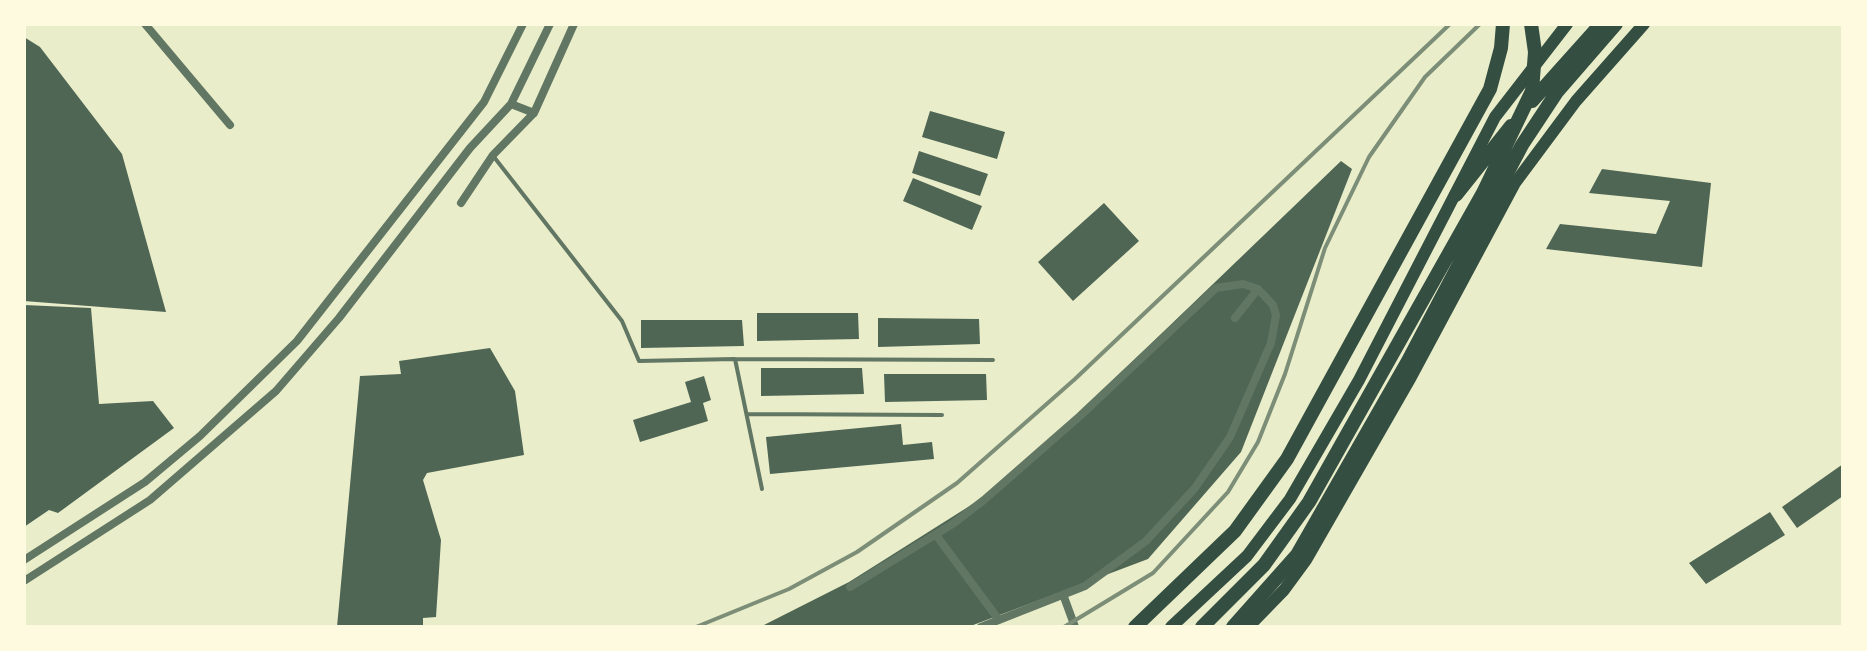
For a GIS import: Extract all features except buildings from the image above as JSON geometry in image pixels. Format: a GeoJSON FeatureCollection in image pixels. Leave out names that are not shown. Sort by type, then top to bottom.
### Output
{"type":"FeatureCollection","features":[{"type":"Feature","properties":{"kind":"highway"},"geometry":{"type":"LineString","coordinates":[[1135,627],[1235,531],[1287,459],[1490,89],[1497,69],[1503,24]]}},
{"type":"Feature","properties":{"kind":"highway"},"geometry":{"type":"LineString","coordinates":[[1202,627],[1264,565],[1309,502],[1483,193],[1532,91],[1535,52],[1531,24]]}},
{"type":"Feature","properties":{"kind":"highway"},"geometry":{"type":"LineString","coordinates":[[1456,195],[1541,89],[1601,24]]}},
{"type":"Feature","properties":{"kind":"highway"},"geometry":{"type":"LineString","coordinates":[[1233,627],[1297,555],[1408,361],[1522,145],[1557,92],[1616,24]]}},
{"type":"Feature","properties":{"kind":"main road"},"geometry":{"type":"LineString","coordinates":[[1171,627],[1247,556],[1290,499],[1344,407],[1509,95],[1567,24]]}},
{"type":"Feature","properties":{"kind":"main road"},"geometry":{"type":"LineString","coordinates":[[1248,627],[1284,590],[1306,560],[1411,377],[1515,183],[1576,101],[1644,24]]}},
{"type":"Feature","properties":{"kind":"street"},"geometry":{"type":"LineString","coordinates":[[145,24],[230,125]]}},
{"type":"Feature","properties":{"kind":"street"},"geometry":{"type":"LineString","coordinates":[[24,560],[127,494],[200,436],[297,341],[484,102],[523,24]]}},
{"type":"Feature","properties":{"kind":"street"},"geometry":{"type":"LineString","coordinates":[[24,581],[150,500],[276,391],[416,220],[470,148],[511,104],[550,24]]}},
{"type":"Feature","properties":{"kind":"street"},"geometry":{"type":"LineString","coordinates":[[461,203],[493,155],[534,113],[574,24]]}},
{"type":"Feature","properties":{"kind":"street"},"geometry":{"type":"LineString","coordinates":[[511,104],[534,113]]}},
{"type":"Feature","properties":{"kind":"street"},"geometry":{"type":"LineString","coordinates":[[400,209],[416,220]]}},
{"type":"Feature","properties":{"kind":"street"},"geometry":{"type":"LineString","coordinates":[[850,587],[936,535],[984,500],[1068,427],[1216,288],[1243,284],[1258,289],[1273,305],[1275,328],[1261,372],[1219,456],[1195,488],[1146,541],[1113,568],[1064,597],[981,627]]}},
{"type":"Feature","properties":{"kind":"street"},"geometry":{"type":"LineString","coordinates":[[1235,318],[1258,289]]}},
{"type":"Feature","properties":{"kind":"street"},"geometry":{"type":"LineString","coordinates":[[127,494],[150,500]]}},
{"type":"Feature","properties":{"kind":"street"},"geometry":{"type":"LineString","coordinates":[[936,535],[999,620]]}},
{"type":"Feature","properties":{"kind":"street"},"geometry":{"type":"LineString","coordinates":[[1064,597],[1075,627]]}},
{"type":"Feature","properties":{"kind":"lane"},"geometry":{"type":"LineString","coordinates":[[493,155],[622,321],[639,361],[993,360]]}},
{"type":"Feature","properties":{"kind":"lane"},"geometry":{"type":"LineString","coordinates":[[735,359],[762,489]]}},
{"type":"Feature","properties":{"kind":"lane"},"geometry":{"type":"LineString","coordinates":[[747,414],[942,415]]}},
{"type":"Feature","properties":{"kind":"railway"},"geometry":{"type":"LineString","coordinates":[[696,627],[789,589],[857,552],[957,483],[1075,379],[1450,24]]}},
{"type":"Feature","properties":{"kind":"railway"},"geometry":{"type":"LineString","coordinates":[[1064,627],[1153,573],[1228,492],[1258,442],[1285,374],[1325,248],[1369,157],[1425,77],[1480,24]]}}]}
